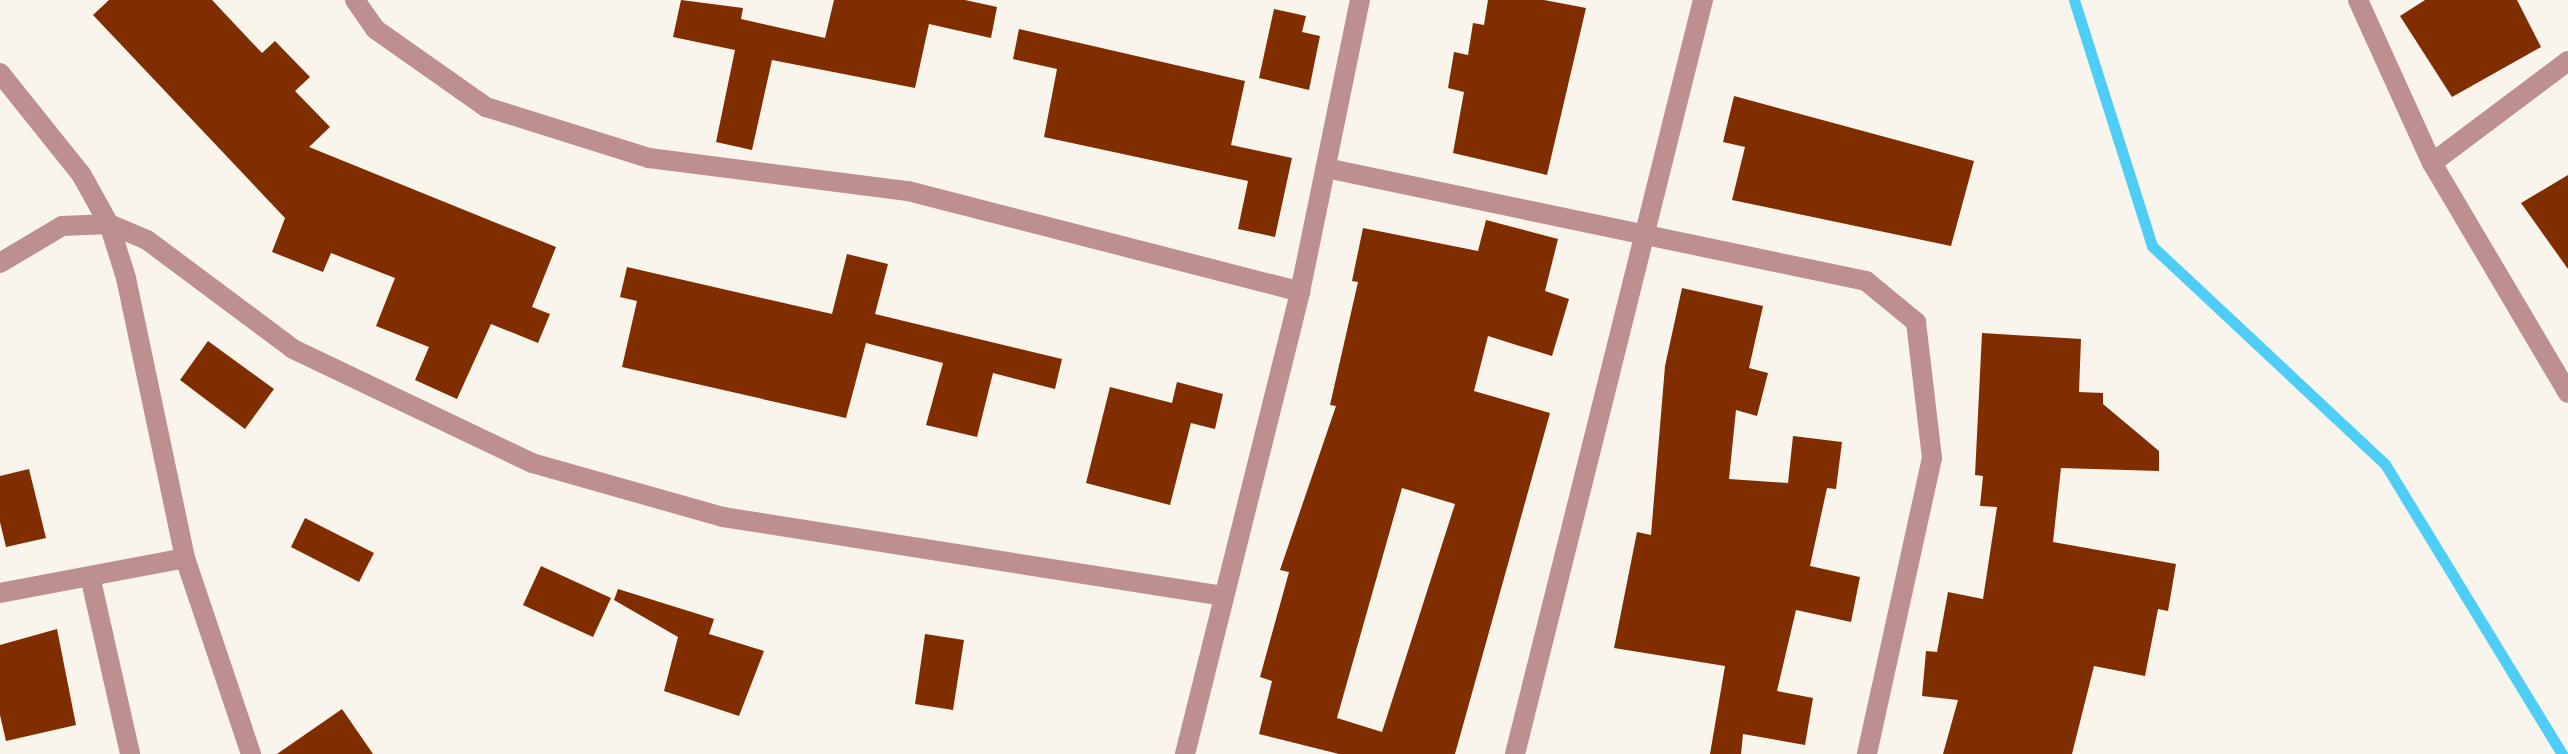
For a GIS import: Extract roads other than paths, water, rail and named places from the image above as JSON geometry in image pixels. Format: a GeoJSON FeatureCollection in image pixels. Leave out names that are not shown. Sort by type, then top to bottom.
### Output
{"type":"FeatureCollection","features":[{"type":"Feature","properties":{"kind":"street"},"geometry":{"type":"LineString","coordinates":[[355,0],[375,29],[486,107],[649,158],[908,191],[1300,292]]}},
{"type":"Feature","properties":{"kind":"street"},"geometry":{"type":"LineString","coordinates":[[1191,753],[1223,596],[1300,292],[1360,0]]}},
{"type":"Feature","properties":{"kind":"street"},"geometry":{"type":"LineString","coordinates":[[1515,754],[1647,236],[1703,0]]}},
{"type":"Feature","properties":{"kind":"street"},"geometry":{"type":"LineString","coordinates":[[2358,0],[2432,163],[2568,393]]}},
{"type":"Feature","properties":{"kind":"street"},"geometry":{"type":"LineString","coordinates":[[2432,163],[2568,61]]}},
{"type":"Feature","properties":{"kind":"street"},"geometry":{"type":"LineString","coordinates":[[0,73],[81,174],[109,224],[126,278],[185,558],[251,754]]}},
{"type":"Feature","properties":{"kind":"street"},"geometry":{"type":"LineString","coordinates":[[1326,168],[1866,281],[1916,322],[1932,458],[1867,754]]}},
{"type":"Feature","properties":{"kind":"street"},"geometry":{"type":"LineString","coordinates":[[0,263],[62,226],[109,224],[147,240],[293,349],[532,463],[723,517],[1223,596]]}},
{"type":"Feature","properties":{"kind":"street"},"geometry":{"type":"LineString","coordinates":[[0,593],[185,558]]}},
{"type":"Feature","properties":{"kind":"street"},"geometry":{"type":"LineString","coordinates":[[90,576],[130,754]]}},
{"type":"Feature","properties":{"kind":"waterway"},"geometry":{"type":"LineString","coordinates":[[2074,0],[2152,246],[2385,464],[2562,754]]}}]}
